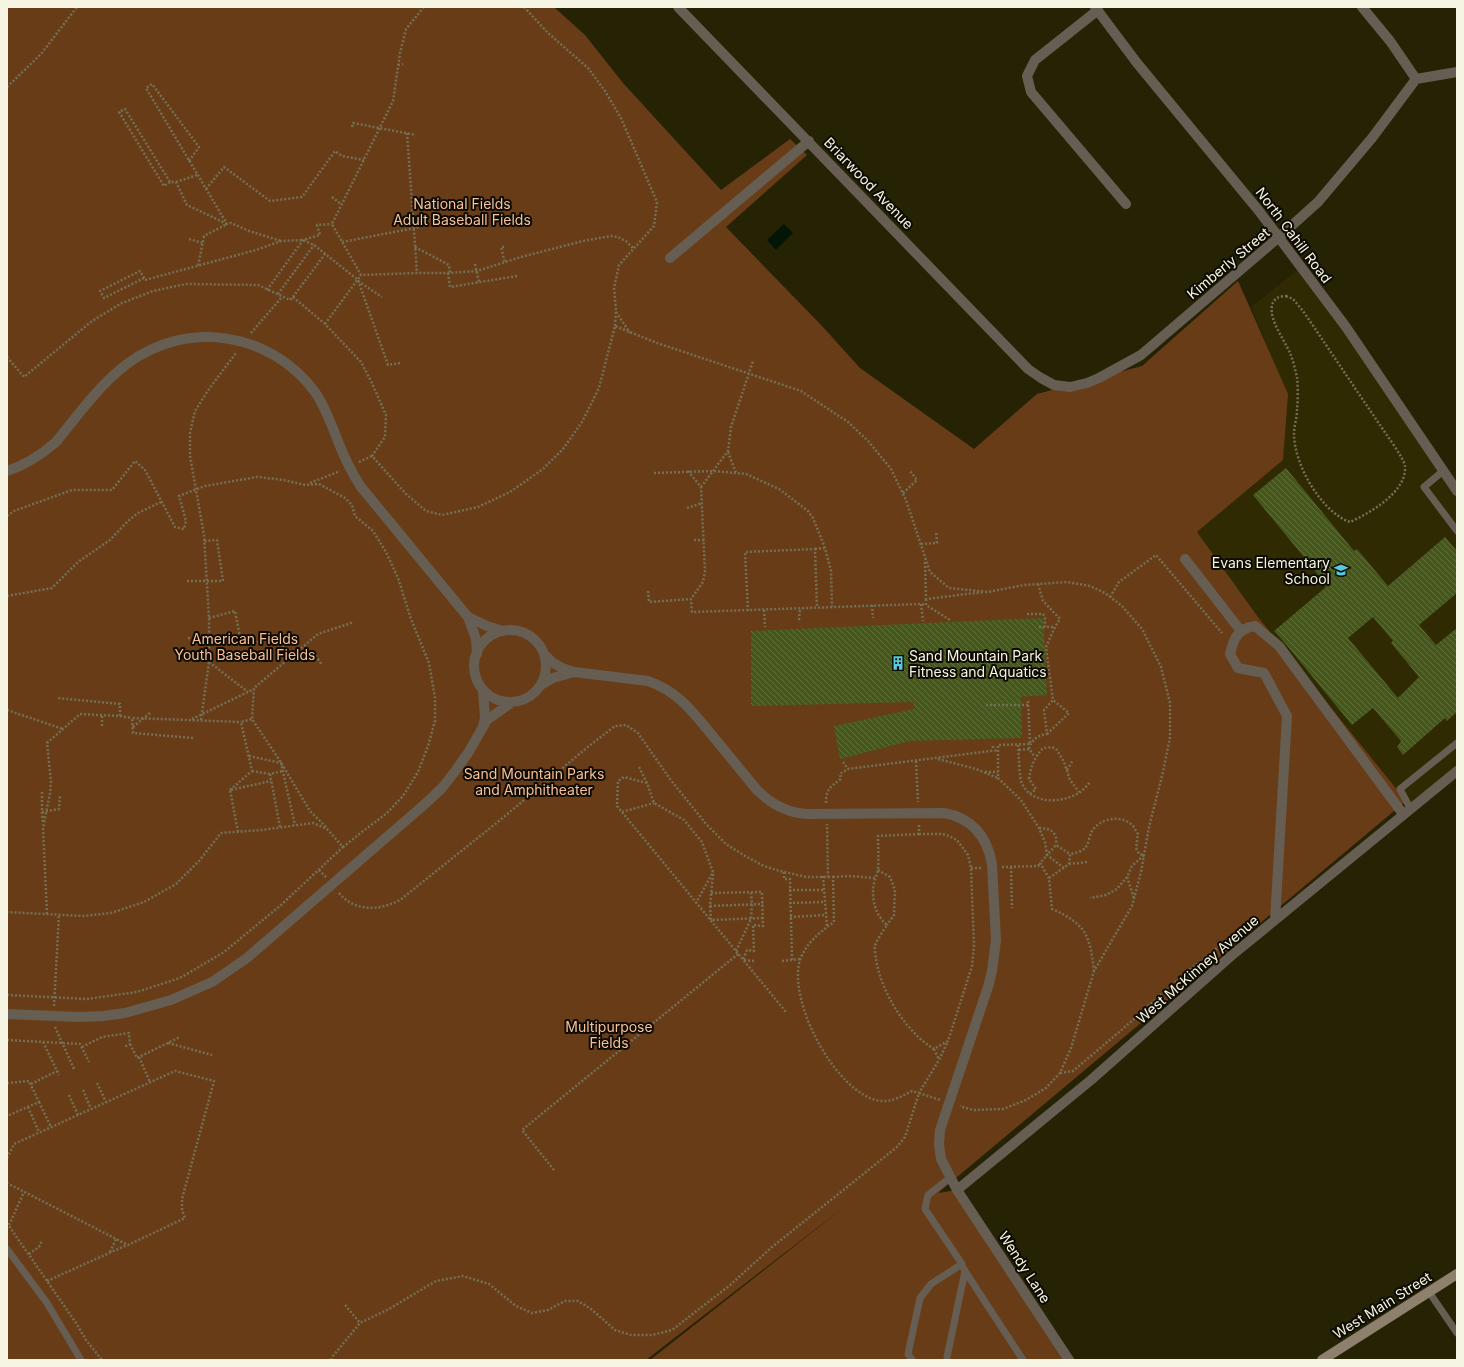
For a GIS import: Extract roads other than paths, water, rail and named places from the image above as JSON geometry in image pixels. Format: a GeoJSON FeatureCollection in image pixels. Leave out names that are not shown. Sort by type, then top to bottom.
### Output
{"type":"FeatureCollection","features":[{"type":"Feature","properties":{"kind":"main road","name":"West Main Street"},"geometry":{"type":"LineString","coordinates":[[1322,1360],[1457,1274]]}},
{"type":"Feature","properties":{"kind":"street","name":"Briarwood Avenue"},"geometry":{"type":"LineString","coordinates":[[678,7],[1028,369],[1041,378]]}},
{"type":"Feature","properties":{"kind":"street"},"geometry":{"type":"LineString","coordinates":[[1362,7],[1390,41],[1416,79],[1457,72]]}},
{"type":"Feature","properties":{"kind":"street"},"geometry":{"type":"LineString","coordinates":[[1096,9],[1035,60],[1027,76],[1031,92],[1126,204]]}},
{"type":"Feature","properties":{"kind":"street","name":"North Cahill Road"},"geometry":{"type":"LineString","coordinates":[[1096,9],[1137,63],[1279,237],[1346,327],[1457,491]]}},
{"type":"Feature","properties":{"kind":"street","name":"Kimberly Street"},"geometry":{"type":"LineString","coordinates":[[1041,378],[1054,385],[1070,387],[1087,383],[1099,378],[1141,355],[1318,202],[1372,138],[1416,79]]}},
{"type":"Feature","properties":{"kind":"street"},"geometry":{"type":"LineString","coordinates":[[670,258],[809,141]]}},
{"type":"Feature","properties":{"kind":"street"},"geometry":{"type":"LineString","coordinates":[[7,471],[35,459],[47,450],[56,442],[114,375],[144,352],[164,343],[203,336],[232,338],[263,349],[280,359],[306,381],[315,392],[323,405],[349,467],[357,480],[468,617],[476,639],[474,670],[477,681],[483,691],[492,698],[503,702],[511,702],[526,699],[536,692],[543,682],[546,670],[546,658],[541,646],[532,637],[522,632],[509,630],[497,632],[487,638],[476,654]]}},
{"type":"Feature","properties":{"kind":"street"},"geometry":{"type":"LineString","coordinates":[[1185,559],[1241,630]]}},
{"type":"Feature","properties":{"kind":"street"},"geometry":{"type":"LineString","coordinates":[[468,617],[487,626],[503,631]]}},
{"type":"Feature","properties":{"kind":"street"},"geometry":{"type":"LineString","coordinates":[[1275,920],[1287,716],[1264,673],[1238,668],[1230,654],[1233,640],[1241,630],[1255,626],[1278,646],[1406,811]]}},
{"type":"Feature","properties":{"kind":"street"},"geometry":{"type":"LineString","coordinates":[[544,654],[552,662],[562,668],[574,672]]}},
{"type":"Feature","properties":{"kind":"street"},"geometry":{"type":"LineString","coordinates":[[541,685],[553,678],[574,672]]}},
{"type":"Feature","properties":{"kind":"street","name":"Wendy Lane"},"geometry":{"type":"LineString","coordinates":[[574,672],[633,678],[648,681],[664,688],[689,707],[764,797],[785,809],[797,813],[826,815],[919,813],[944,813],[956,815],[974,827],[987,844],[992,867],[996,940],[992,971],[988,987],[948,1103],[940,1130],[939,1144],[942,1159],[958,1190],[1069,1360]]}},
{"type":"Feature","properties":{"kind":"street"},"geometry":{"type":"LineString","coordinates":[[483,691],[485,718],[483,727]]}},
{"type":"Feature","properties":{"kind":"street"},"geometry":{"type":"LineString","coordinates":[[7,1014],[103,1016],[125,1013],[148,1008],[212,982],[247,958],[442,788],[468,754],[487,720],[511,702]]}},
{"type":"Feature","properties":{"kind":"street","name":"West McKinney Avenue"},"geometry":{"type":"LineString","coordinates":[[958,1190],[1092,1080],[1257,934],[1406,811],[1457,771]]}},
{"type":"Feature","properties":{"kind":"lane"},"geometry":{"type":"LineString","coordinates":[[1443,470],[1424,487],[1457,531]]}},
{"type":"Feature","properties":{"kind":"lane"},"geometry":{"type":"LineString","coordinates":[[1406,811],[1400,789],[1457,743]]}},
{"type":"Feature","properties":{"kind":"lane"},"geometry":{"type":"LineString","coordinates":[[951,1177],[928,1195],[925,1209],[1023,1360]]}},
{"type":"Feature","properties":{"kind":"lane"},"geometry":{"type":"LineString","coordinates":[[7,1249],[47,1304],[81,1360]]}},
{"type":"Feature","properties":{"kind":"lane"},"geometry":{"type":"LineString","coordinates":[[912,1360],[908,1354],[920,1298],[931,1284],[962,1264]]}},
{"type":"Feature","properties":{"kind":"lane"},"geometry":{"type":"LineString","coordinates":[[947,1357],[965,1271]]}},
{"type":"Feature","properties":{"kind":"lane"},"geometry":{"type":"LineString","coordinates":[[1429,1292],[1457,1334]]}},
{"type":"Feature","properties":{"kind":"place","name":"Evans Elementary School"},"geometry":{"type":"Point","coordinates":[1341,570]}},
{"type":"Feature","properties":{"kind":"place","name":"Sand Mountain Park Fitness and Aquatics"},"geometry":{"type":"Point","coordinates":[898,663]}},
{"type":"Feature","properties":{"kind":"park label","name":"National Fields Adult Baseball Fields"},"geometry":{"type":"Point","coordinates":[462,212]}},
{"type":"Feature","properties":{"kind":"park label","name":"American Fields Youth Baseball Fields"},"geometry":{"type":"Point","coordinates":[245,646]}},
{"type":"Feature","properties":{"kind":"park label","name":"Sand Mountain Parks and Amphitheater"},"geometry":{"type":"Point","coordinates":[534,782]}},
{"type":"Feature","properties":{"kind":"park label","name":"Multipurpose Fields"},"geometry":{"type":"Point","coordinates":[609,1034]}}]}
